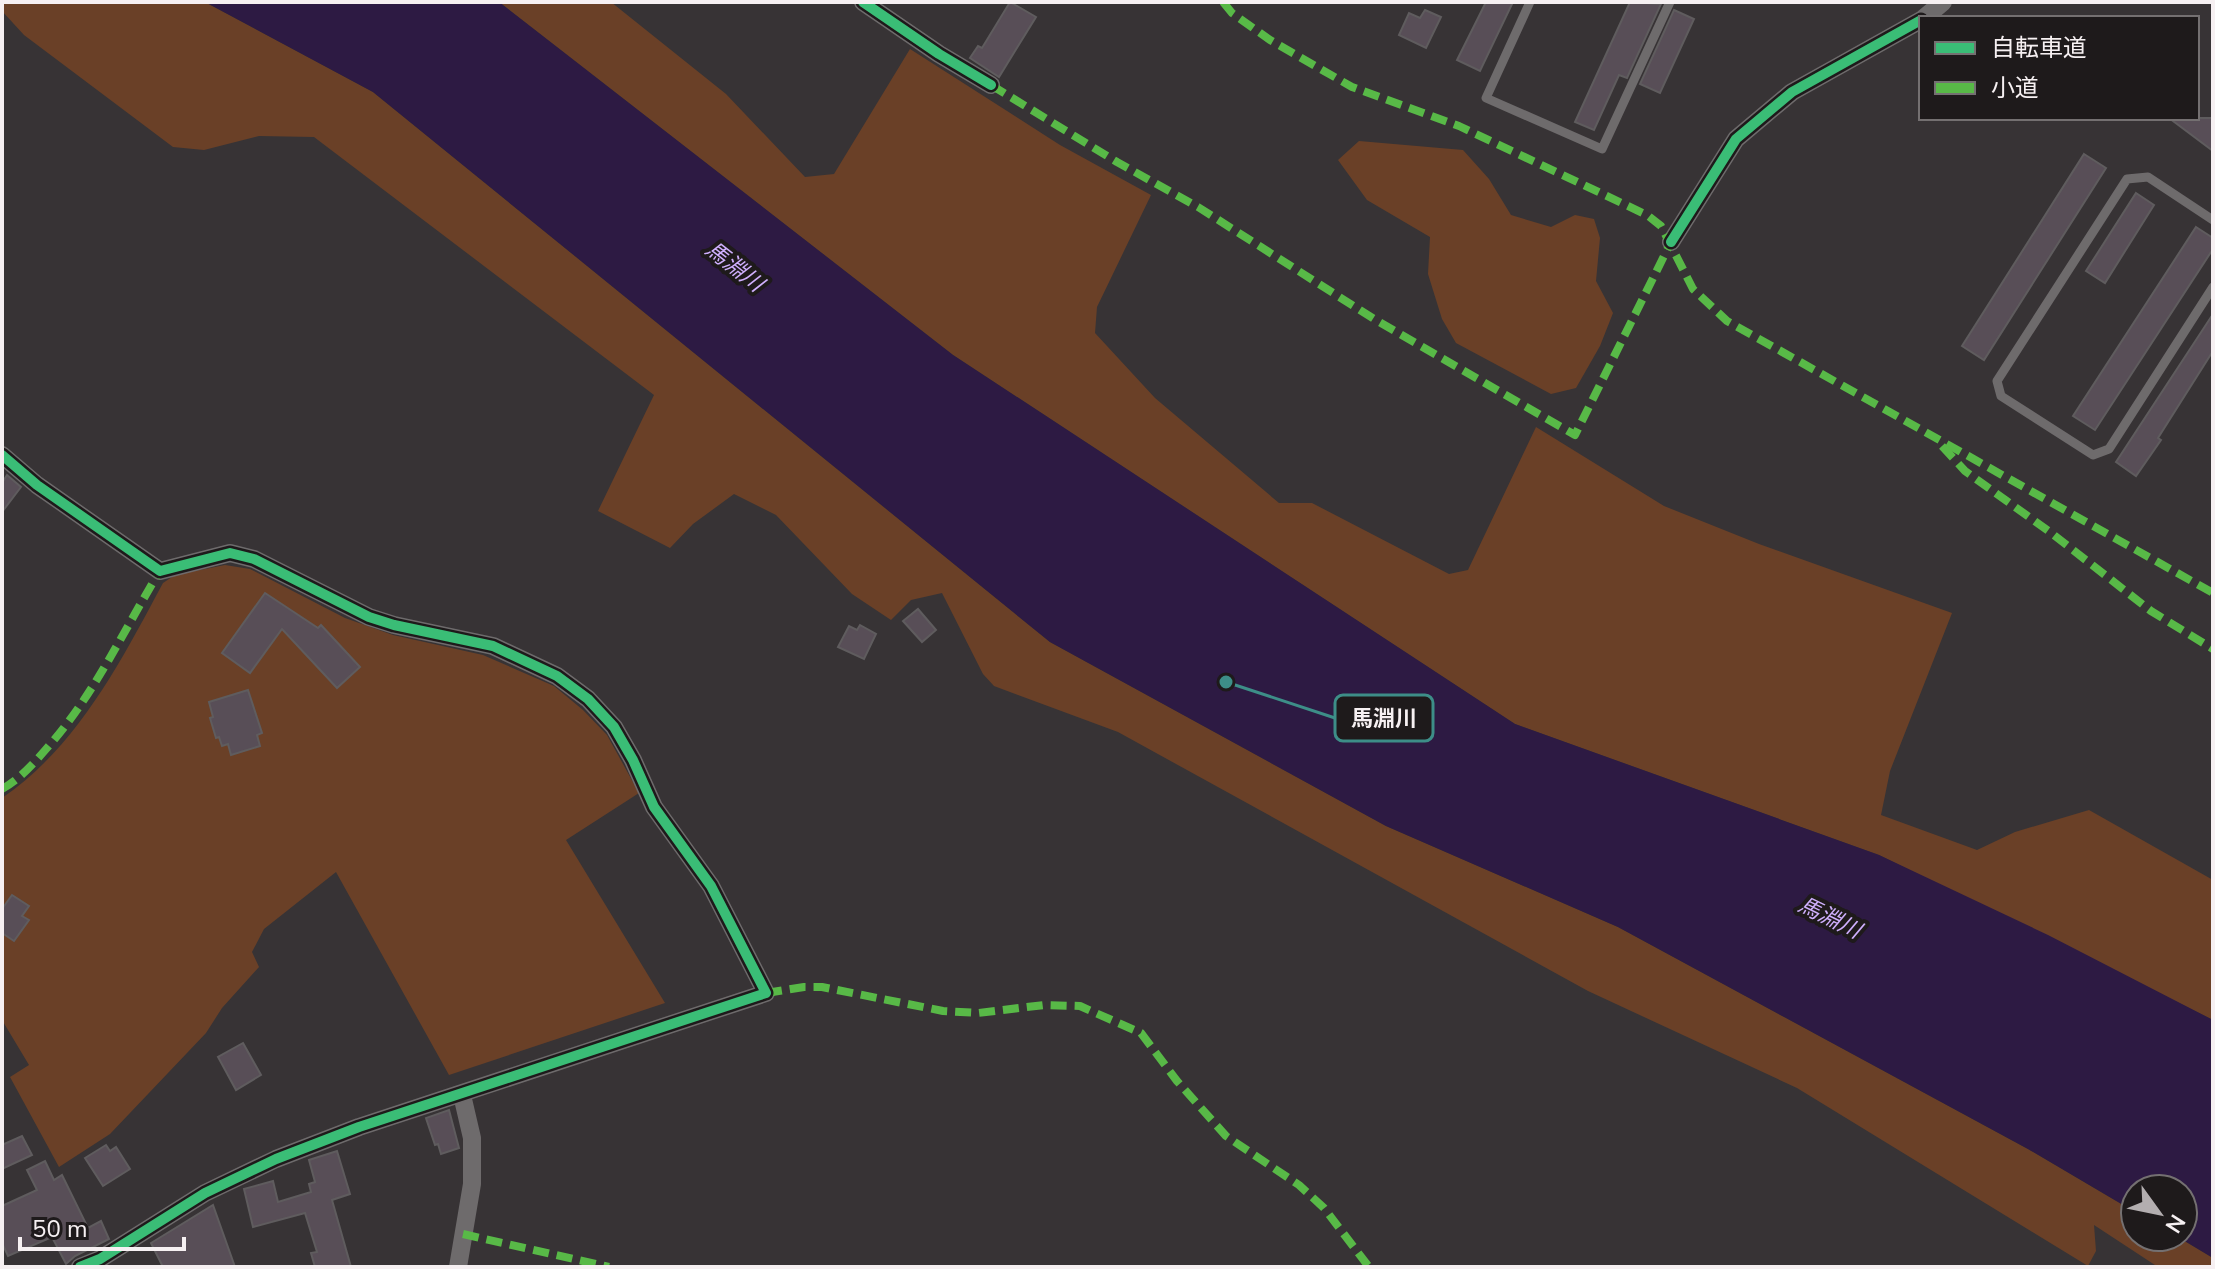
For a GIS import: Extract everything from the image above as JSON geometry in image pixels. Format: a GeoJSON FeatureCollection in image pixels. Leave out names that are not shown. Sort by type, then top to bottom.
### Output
{"type":"FeatureCollection","features":[{"type":"Feature","properties":{"kind":"street"},"geometry":{"type":"LineString","coordinates":[[863,2],[991,85]]}},
{"type":"Feature","properties":{"kind":"street"},"geometry":{"type":"LineString","coordinates":[[1926,16],[1943,2]]}},
{"type":"Feature","properties":{"kind":"street"},"geometry":{"type":"LineString","coordinates":[[1671,242],[1736,139],[1792,92],[1919,21]]}},
{"type":"Feature","properties":{"kind":"street"},"geometry":{"type":"LineString","coordinates":[[2,455],[37,485],[160,571],[230,553],[254,559],[369,617],[493,646],[557,676],[588,699],[614,727],[654,807],[711,886],[766,993],[359,1127],[276,1159],[205,1193],[100,1259],[80,1267]]}},
{"type":"Feature","properties":{"kind":"street"},"geometry":{"type":"LineString","coordinates":[[458,1267],[472,1184],[472,1138],[462,1095]]}},
{"type":"Feature","properties":{"kind":"lane"},"geometry":{"type":"LineString","coordinates":[[1530,2],[1486,98],[1602,149],[1670,2]]}},
{"type":"Feature","properties":{"kind":"lane"},"geometry":{"type":"LineString","coordinates":[[2213,220],[2148,177],[2127,179],[1997,381],[2001,396],[2093,455],[2109,449],[2213,287]]}},
{"type":"Feature","properties":{"kind":"shaded area"},"geometry":{"type":"Polygon","coordinates":[[[2,2],[205,2],[373,92],[1050,642],[1386,826],[1618,927],[2028,1149],[2119,1203],[2119,1241],[2094,1225],[2096,1251],[2088,1266],[1797,1088],[1588,991],[1118,732],[994,686],[983,674],[942,593],[911,600],[891,620],[852,594],[776,515],[734,494],[693,524],[670,548],[598,511],[654,395],[314,137],[259,136],[204,150],[173,147],[24,35],[2,11],[2,2]]]}},
{"type":"Feature","properties":{"kind":"shaded area"},"geometry":{"type":"Polygon","coordinates":[[[499,2],[611,2],[726,94],[805,177],[834,174],[910,49],[1060,145],[1151,195],[1097,307],[1095,333],[1155,398],[1279,503],[1312,503],[1449,574],[1468,570],[1536,427],[1664,506],[1759,544],[1952,613],[1890,771],[1881,815],[1977,850],[2015,832],[2089,810],[2213,880],[2213,1020],[1879,855],[1515,724],[953,355],[499,2]]]}},
{"type":"Feature","properties":{"kind":"shaded area"},"geometry":{"type":"Polygon","coordinates":[[[1359,141],[1463,150],[1489,179],[1511,215],[1551,227],[1575,215],[1594,219],[1600,238],[1596,281],[1613,313],[1600,346],[1576,388],[1551,394],[1456,343],[1442,319],[1428,274],[1430,237],[1367,200],[1338,160],[1359,141]]]}},
{"type":"Feature","properties":{"kind":"shaded area"},"geometry":{"type":"Polygon","coordinates":[[[225,565],[250,569],[345,618],[393,635],[483,655],[554,686],[583,710],[607,735],[639,793],[566,840],[665,1003],[449,1075],[336,872],[264,929],[252,952],[259,967],[222,1008],[206,1033],[110,1134],[59,1167],[10,1077],[29,1065],[2,1020],[2,798],[29,777],[75,728],[114,672],[163,583],[175,575],[225,565]]]}},
{"type":"Feature","properties":{"kind":"shaded area"},"geometry":{"type":"Polygon","coordinates":[[[2199,1250],[2213,1258],[2213,1267],[2158,1267],[2137,1253],[2199,1253],[2199,1250]]]}},
{"type":"Feature","properties":{"kind":"water"},"geometry":{"type":"Polygon","coordinates":[[[205,2],[499,2],[953,355],[1515,724],[1879,855],[2048,935],[2213,1020],[2213,1258],[2199,1250],[2199,1173],[2119,1173],[2119,1203],[2028,1149],[1618,927],[1386,826],[1050,642],[373,92],[205,2]]]}},
{"type":"Feature","properties":{"kind":"building"},"geometry":{"type":"Polygon","coordinates":[[[1010,2],[1036,17],[999,77],[970,58],[978,46],[982,48],[1010,2]]]}},
{"type":"Feature","properties":{"kind":"building"},"geometry":{"type":"Polygon","coordinates":[[[1486,2],[1513,2],[1480,71],[1457,60],[1486,2]]]}},
{"type":"Feature","properties":{"kind":"building"},"geometry":{"type":"Polygon","coordinates":[[[1630,2],[1661,4],[1627,78],[1619,75],[1594,130],[1575,122],[1630,2]]]}},
{"type":"Feature","properties":{"kind":"building"},"geometry":{"type":"Polygon","coordinates":[[[1425,10],[1441,17],[1426,48],[1399,35],[1409,13],[1420,18],[1425,10]]]}},
{"type":"Feature","properties":{"kind":"building"},"geometry":{"type":"Polygon","coordinates":[[[1674,10],[1694,19],[1660,93],[1640,84],[1674,10]]]}},
{"type":"Feature","properties":{"kind":"building"},"geometry":{"type":"Polygon","coordinates":[[[2213,118],[2213,151],[2172,120],[2213,118]]]}},
{"type":"Feature","properties":{"kind":"building"},"geometry":{"type":"Polygon","coordinates":[[[2084,154],[2106,168],[1984,360],[1962,346],[2084,154]]]}},
{"type":"Feature","properties":{"kind":"building"},"geometry":{"type":"Polygon","coordinates":[[[2136,193],[2154,205],[2105,283],[2086,271],[2136,193]]]}},
{"type":"Feature","properties":{"kind":"building"},"geometry":{"type":"Polygon","coordinates":[[[2196,227],[2213,238],[2213,249],[2095,430],[2073,416],[2196,227]]]}},
{"type":"Feature","properties":{"kind":"building"},"geometry":{"type":"Polygon","coordinates":[[[2213,314],[2213,351],[2158,438],[2161,440],[2136,476],[2116,462],[2213,314]]]}},
{"type":"Feature","properties":{"kind":"building"},"geometry":{"type":"Polygon","coordinates":[[[7,475],[21,487],[2,512],[2,483],[7,475]]]}},
{"type":"Feature","properties":{"kind":"building"},"geometry":{"type":"Polygon","coordinates":[[[265,593],[318,628],[321,625],[360,667],[337,688],[282,629],[250,673],[222,653],[265,593]]]}},
{"type":"Feature","properties":{"kind":"building"},"geometry":{"type":"Polygon","coordinates":[[[918,609],[936,630],[922,642],[903,621],[918,609]]]}},
{"type":"Feature","properties":{"kind":"building"},"geometry":{"type":"Polygon","coordinates":[[[860,625],[876,634],[864,659],[838,647],[849,626],[857,630],[860,625]]]}},
{"type":"Feature","properties":{"kind":"building"},"geometry":{"type":"Polygon","coordinates":[[[248,690],[262,733],[257,735],[260,746],[231,755],[228,744],[222,746],[219,737],[216,738],[209,702],[248,690]]]}},
{"type":"Feature","properties":{"kind":"building"},"geometry":{"type":"Polygon","coordinates":[[[12,895],[29,906],[22,916],[29,920],[14,941],[2,933],[2,909],[12,895]]]}},
{"type":"Feature","properties":{"kind":"building"},"geometry":{"type":"Polygon","coordinates":[[[243,1043],[261,1075],[236,1090],[218,1057],[243,1043]]]}},
{"type":"Feature","properties":{"kind":"building"},"geometry":{"type":"Polygon","coordinates":[[[449,1110],[459,1148],[441,1154],[426,1118],[449,1110]]]}},
{"type":"Feature","properties":{"kind":"building"},"geometry":{"type":"Polygon","coordinates":[[[22,1136],[32,1155],[2,1169],[2,1145],[22,1136]]]}},
{"type":"Feature","properties":{"kind":"building"},"geometry":{"type":"Polygon","coordinates":[[[106,1145],[110,1151],[116,1147],[130,1169],[103,1186],[85,1158],[106,1145]]]}},
{"type":"Feature","properties":{"kind":"building"},"geometry":{"type":"Polygon","coordinates":[[[337,1151],[350,1194],[332,1200],[351,1267],[315,1267],[311,1253],[317,1252],[305,1213],[253,1227],[244,1189],[273,1181],[278,1202],[311,1192],[309,1184],[315,1182],[309,1160],[337,1151]]]}},
{"type":"Feature","properties":{"kind":"building"},"geometry":{"type":"Polygon","coordinates":[[[45,1161],[54,1180],[62,1175],[88,1228],[101,1221],[109,1239],[66,1264],[52,1237],[8,1256],[2,1243],[2,1206],[37,1190],[27,1170],[45,1161]]]}},
{"type":"Feature","properties":{"kind":"building"},"geometry":{"type":"Polygon","coordinates":[[[213,1205],[235,1267],[163,1267],[151,1243],[213,1205]]]}},
{"type":"Feature","properties":{"kind":"marked path"},"geometry":{"type":"LineString","coordinates":[[1223,2],[1232,13],[1270,40],[1352,87],[1459,126],[1647,215],[1661,226],[1693,289],[1727,321],[2213,593]]}},
{"type":"Feature","properties":{"kind":"marked path"},"geometry":{"type":"LineString","coordinates":[[991,85],[1198,207],[1374,319],[1575,435],[1671,242]]}},
{"type":"Feature","properties":{"kind":"marked path"},"geometry":{"type":"LineString","coordinates":[[1942,446],[1965,471],[2151,611],[2213,649]]}},
{"type":"Feature","properties":{"kind":"marked path"},"geometry":{"type":"LineString","coordinates":[[2,789],[32,765],[80,706],[160,571]]}},
{"type":"Feature","properties":{"kind":"marked path"},"geometry":{"type":"LineString","coordinates":[[766,993],[822,987],[943,1011],[978,1013],[1044,1005],[1080,1006],[1141,1033],[1177,1081],[1226,1136],[1299,1185],[1324,1208],[1369,1267]]}},
{"type":"Feature","properties":{"kind":"marked path"},"geometry":{"type":"LineString","coordinates":[[463,1234],[609,1267]]}},
{"type":"Feature","properties":{"kind":"cycle path"},"geometry":{"type":"LineString","coordinates":[[863,2],[991,85]]}},
{"type":"Feature","properties":{"kind":"cycle path"},"geometry":{"type":"LineString","coordinates":[[1671,242],[1736,139],[1792,92],[1919,21]]}},
{"type":"Feature","properties":{"kind":"cycle path"},"geometry":{"type":"LineString","coordinates":[[2,455],[37,485],[160,571],[230,553],[254,559],[369,617],[493,646],[557,676],[588,699],[614,727],[654,807],[711,886],[766,993],[359,1127],[276,1159],[205,1193],[100,1259],[80,1267]]}},
{"type":"Feature","properties":{"kind":"place","name":"馬淵川"},"geometry":{"type":"Point","coordinates":[1226,682]}}]}
